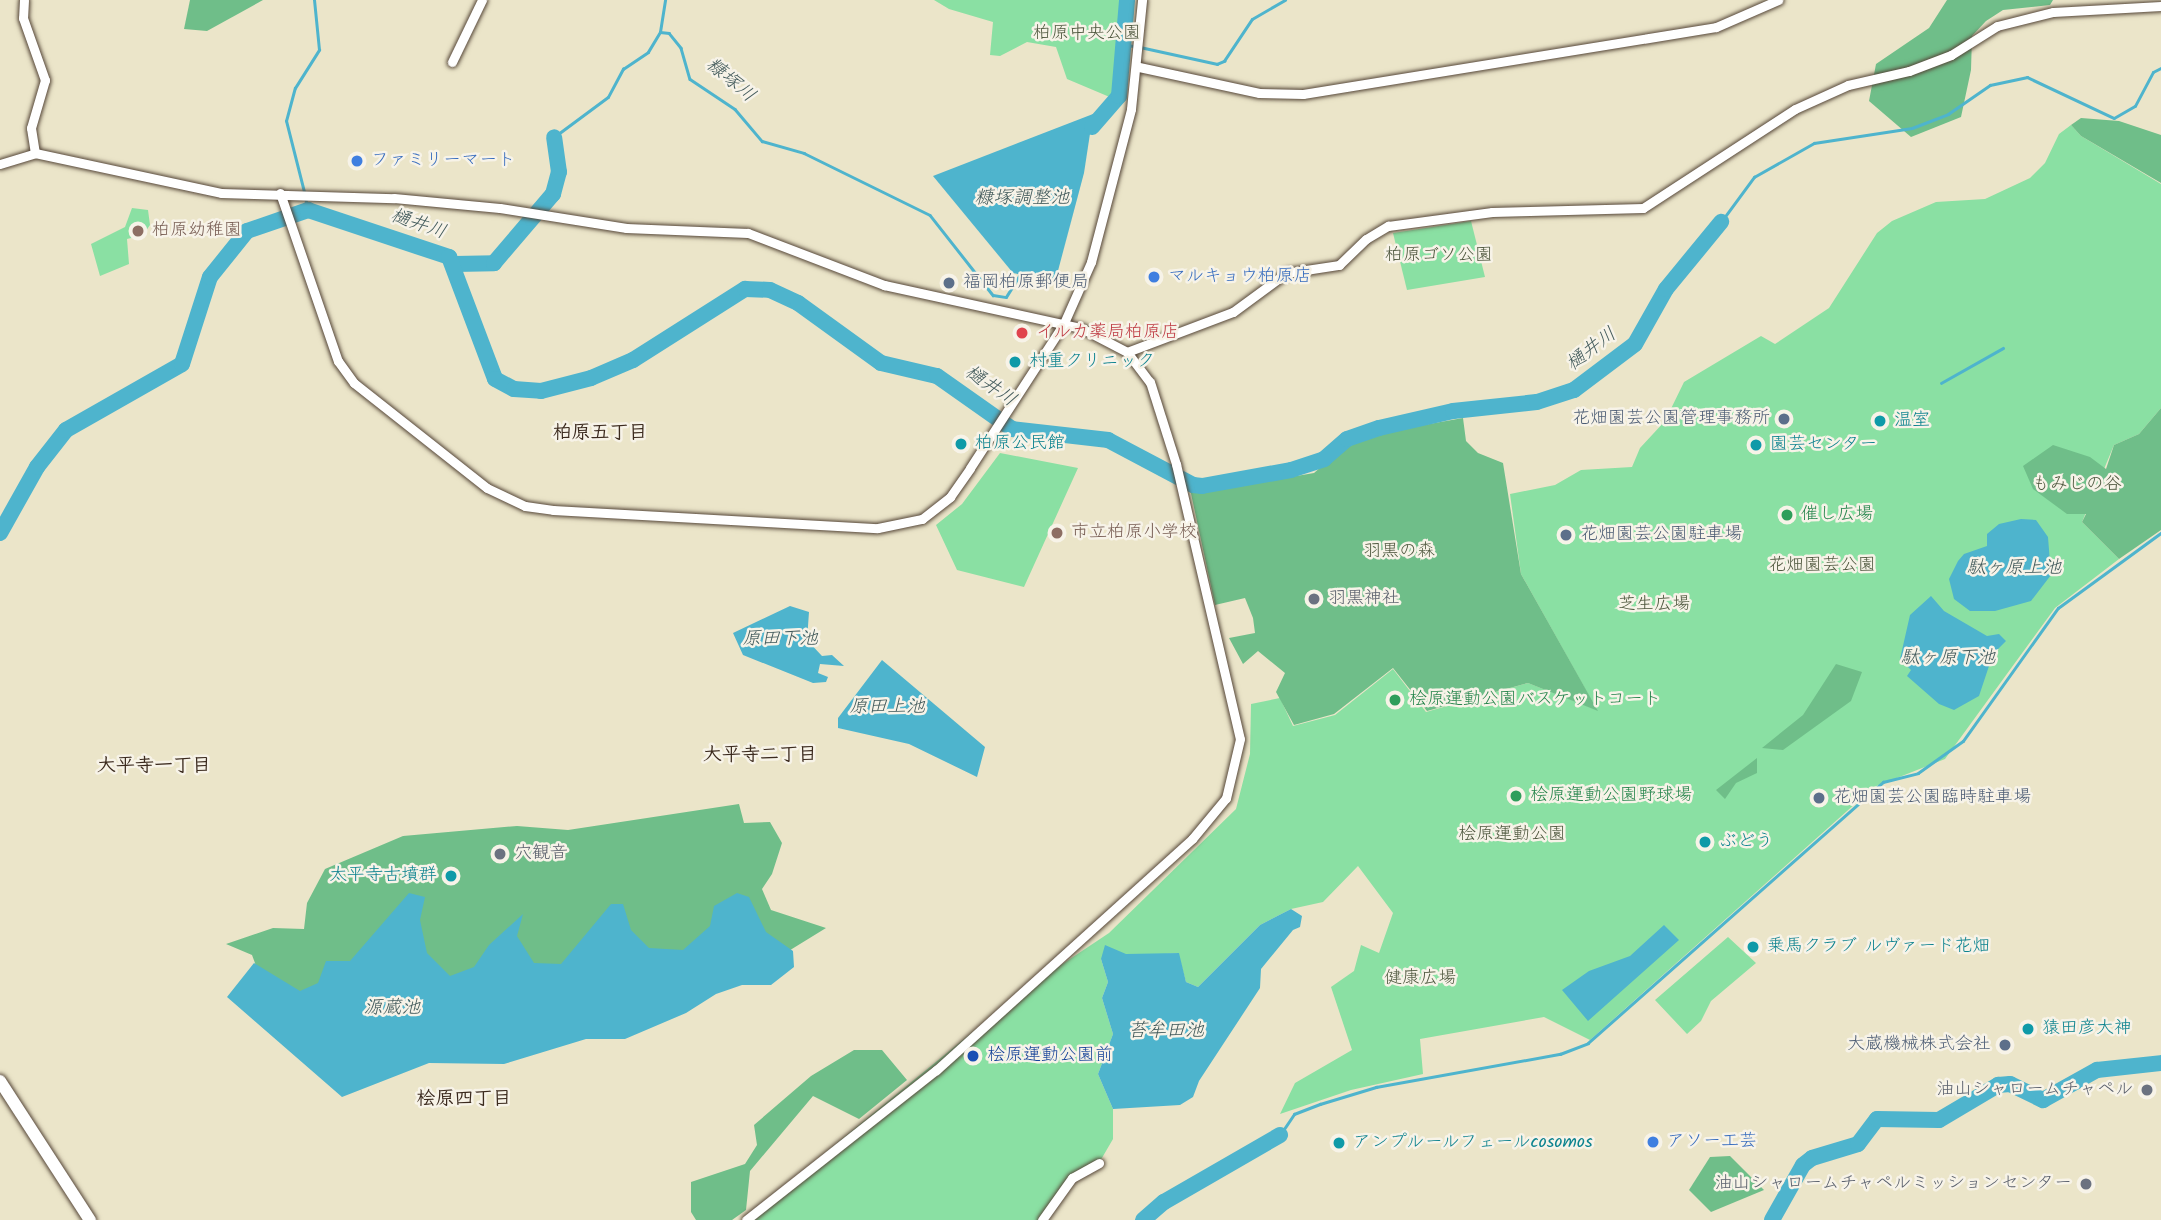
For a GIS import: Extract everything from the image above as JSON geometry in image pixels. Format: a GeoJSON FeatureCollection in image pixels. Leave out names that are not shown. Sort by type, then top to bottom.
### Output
{"type":"FeatureCollection","features":[{"type":"Feature","properties":{"kind":"main road"},"geometry":{"type":"LineString","coordinates":[[0,1081],[90,1220]]}},
{"type":"Feature","properties":{"kind":"street"},"geometry":{"type":"LineString","coordinates":[[24,0],[23,18],[45,80],[31,128],[35,153]]}},
{"type":"Feature","properties":{"kind":"street"},"geometry":{"type":"LineString","coordinates":[[452,62],[482,0]]}},
{"type":"Feature","properties":{"kind":"street"},"geometry":{"type":"LineString","coordinates":[[281,197],[338,361],[354,383],[487,488],[525,506],[878,528],[922,519],[950,497],[1064,323],[1091,262],[1139,67],[1142,0]]}},
{"type":"Feature","properties":{"kind":"street"},"geometry":{"type":"LineString","coordinates":[[1139,67],[1259,93],[1303,94],[1716,27],[1778,0]]}},
{"type":"Feature","properties":{"kind":"street"},"geometry":{"type":"LineString","coordinates":[[1127,352],[1224,317],[1286,273],[1339,265],[1366,239],[1388,226],[1492,212],[1643,208],[1795,109],[1848,85],[1909,71],[1951,55],[1997,26],[2053,12],[2161,6]]}},
{"type":"Feature","properties":{"kind":"street"},"geometry":{"type":"LineString","coordinates":[[0,164],[35,153],[172,186],[221,193],[524,211],[626,228],[748,233],[884,285],[1064,323],[1127,352],[1160,404],[1240,739],[1226,798],[1192,839],[936,1070],[746,1220]]}},
{"type":"Feature","properties":{"kind":"street"},"geometry":{"type":"LineString","coordinates":[[1042,1220],[1072,1178],[1100,1163]]}},
{"type":"Feature","properties":{"kind":"green space"},"geometry":{"type":"Polygon","coordinates":[[[190,0],[263,0],[207,31],[184,29],[190,0]]]}},
{"type":"Feature","properties":{"kind":"green space","name":"柏原中央公園"},"geometry":{"type":"Polygon","coordinates":[[[934,0],[1121,0],[1117,95],[1112,98],[1067,79],[1056,47],[1027,42],[1000,56],[990,55],[993,22],[949,9],[934,0]]]}},
{"type":"Feature","properties":{"kind":"green space"},"geometry":{"type":"Polygon","coordinates":[[[1947,0],[2053,0],[2050,5],[2003,10],[1986,21],[1972,36],[1971,70],[1961,117],[1911,137],[1869,101],[1876,64],[1929,28],[1947,0]]]}},
{"type":"Feature","properties":{"kind":"green space"},"geometry":{"type":"Polygon","coordinates":[[[2081,118],[2119,121],[2161,135],[2161,183],[2081,136],[2071,125],[2081,118]]]}},
{"type":"Feature","properties":{"kind":"green space"},"geometry":{"type":"Polygon","coordinates":[[[2071,125],[2081,136],[2161,184],[2161,408],[2139,434],[2114,445],[2082,522],[2119,559],[2055,608],[1945,759],[1874,787],[1590,1040],[1544,1017],[1420,1039],[1423,1074],[1351,1090],[1280,1114],[1295,1083],[1352,1050],[1331,987],[1354,971],[1361,945],[1379,953],[1393,913],[1358,866],[1323,902],[1291,909],[1260,925],[1198,987],[1186,982],[1178,953],[1101,959],[1108,982],[1102,998],[1113,1034],[1098,1074],[1113,1109],[1113,1139],[1099,1163],[1072,1178],[1042,1220],[743,1220],[1025,989],[1109,933],[1236,809],[1250,754],[1251,704],[1280,698],[1293,726],[1335,715],[1393,669],[1426,712],[1528,683],[1597,710],[1521,574],[1510,494],[1555,485],[1581,470],[1632,467],[1640,448],[1665,421],[1684,382],[1761,336],[1775,344],[1829,308],[1877,233],[1892,221],[1936,202],[1985,199],[2030,178],[2045,163],[2059,134],[2071,125]]]}},
{"type":"Feature","properties":{"kind":"green space"},"geometry":{"type":"Polygon","coordinates":[[[132,208],[148,210],[150,225],[143,235],[127,239],[129,264],[100,276],[91,244],[125,227],[132,208]]]}},
{"type":"Feature","properties":{"kind":"green space","name":"柏原ゴソ公園"},"geometry":{"type":"Polygon","coordinates":[[[1471,221],[1485,277],[1407,290],[1393,233],[1471,221]]]}},
{"type":"Feature","properties":{"kind":"green space","name":"もみじの谷"},"geometry":{"type":"Polygon","coordinates":[[[2161,408],[2161,530],[2119,559],[2082,522],[2086,514],[2067,514],[2033,489],[2023,466],[2053,445],[2090,457],[2106,469],[2114,445],[2139,434],[2161,408]]]}},
{"type":"Feature","properties":{"kind":"green space","name":"羽黒の森"},"geometry":{"type":"Polygon","coordinates":[[[1463,418],[1466,441],[1478,453],[1503,463],[1521,574],[1598,711],[1528,683],[1427,711],[1393,668],[1334,714],[1294,725],[1276,692],[1285,673],[1258,651],[1243,664],[1229,638],[1255,633],[1253,618],[1245,598],[1215,605],[1190,489],[1204,492],[1314,473],[1337,453],[1373,434],[1463,418]]]}},
{"type":"Feature","properties":{"kind":"green space"},"geometry":{"type":"Polygon","coordinates":[[[1000,453],[1078,468],[1024,587],[957,570],[936,525],[962,504],[1000,453]]]}},
{"type":"Feature","properties":{"kind":"green space"},"geometry":{"type":"Polygon","coordinates":[[[1836,664],[1862,672],[1851,701],[1783,750],[1762,748],[1803,715],[1836,664]]]}},
{"type":"Feature","properties":{"kind":"green space"},"geometry":{"type":"Polygon","coordinates":[[[1757,758],[1757,773],[1736,783],[1725,799],[1716,790],[1757,758]]]}},
{"type":"Feature","properties":{"kind":"green space"},"geometry":{"type":"Polygon","coordinates":[[[739,804],[744,823],[770,822],[782,843],[772,874],[762,889],[771,910],[826,928],[787,952],[709,935],[680,956],[446,983],[363,954],[322,987],[295,998],[259,974],[252,955],[226,944],[273,928],[304,929],[307,903],[325,869],[403,836],[517,826],[568,830],[739,804]]]}},
{"type":"Feature","properties":{"kind":"green space"},"geometry":{"type":"Polygon","coordinates":[[[1728,937],[1756,963],[1711,1001],[1701,1021],[1687,1034],[1655,1000],[1728,937]]]}},
{"type":"Feature","properties":{"kind":"green space"},"geometry":{"type":"Polygon","coordinates":[[[854,1050],[882,1050],[907,1080],[859,1119],[813,1096],[750,1171],[746,1210],[732,1220],[696,1220],[691,1212],[691,1182],[745,1164],[757,1145],[754,1125],[811,1076],[854,1050]]]}},
{"type":"Feature","properties":{"kind":"green space"},"geometry":{"type":"Polygon","coordinates":[[[1730,1156],[1764,1190],[1711,1212],[1689,1190],[1710,1157],[1730,1156]]]}},
{"type":"Feature","properties":{"kind":"water","name":"糠塚調整池"},"geometry":{"type":"Polygon","coordinates":[[[1093,114],[1084,173],[1055,282],[1013,273],[933,176],[1093,114]]]}},
{"type":"Feature","properties":{"kind":"water","name":"駄ヶ原上池"},"geometry":{"type":"Polygon","coordinates":[[[2021,519],[2036,520],[2048,537],[2051,575],[2031,601],[1995,611],[1970,611],[1954,599],[1949,579],[1958,561],[1964,554],[1987,546],[1987,534],[1999,524],[2021,519]]]}},
{"type":"Feature","properties":{"kind":"water","name":"駄ヶ原下池"},"geometry":{"type":"Polygon","coordinates":[[[1931,596],[1944,611],[1987,636],[1999,634],[2006,641],[1993,654],[1979,696],[1954,710],[1939,704],[1907,676],[1911,670],[1900,659],[1910,615],[1931,596]]]}},
{"type":"Feature","properties":{"kind":"water","name":"原田下池"},"geometry":{"type":"Polygon","coordinates":[[[790,606],[809,612],[807,640],[822,656],[832,655],[844,666],[820,664],[818,673],[828,677],[826,682],[813,683],[743,655],[733,633],[790,606]]]}},
{"type":"Feature","properties":{"kind":"water","name":"原田上池"},"geometry":{"type":"Polygon","coordinates":[[[882,660],[985,747],[977,777],[909,744],[838,728],[838,718],[882,660]]]}},
{"type":"Feature","properties":{"kind":"water","name":"源蔵池"},"geometry":{"type":"Polygon","coordinates":[[[409,893],[425,897],[420,920],[427,953],[450,976],[474,967],[489,945],[523,914],[517,936],[534,963],[561,964],[611,904],[623,904],[631,930],[649,948],[683,950],[710,926],[714,906],[737,893],[749,897],[766,932],[793,951],[794,967],[771,985],[742,985],[716,994],[686,1013],[625,1039],[586,1039],[504,1064],[429,1063],[342,1097],[227,997],[254,963],[300,991],[318,983],[326,961],[350,961],[409,893]]]}},
{"type":"Feature","properties":{"kind":"water","name":"苔牟田池"},"geometry":{"type":"Polygon","coordinates":[[[1291,909],[1302,916],[1300,927],[1293,930],[1261,969],[1260,988],[1199,1081],[1193,1097],[1180,1105],[1113,1109],[1098,1074],[1113,1034],[1102,998],[1108,982],[1101,959],[1105,945],[1126,954],[1179,953],[1186,982],[1198,987],[1260,925],[1291,909]]]}},
{"type":"Feature","properties":{"kind":"water"},"geometry":{"type":"Polygon","coordinates":[[[1664,925],[1679,940],[1588,1021],[1562,990],[1589,971],[1630,956],[1664,925]]]}},
{"type":"Feature","properties":{"kind":"waterway"},"geometry":{"type":"LineString","coordinates":[[304,192],[286,121],[295,88],[319,50],[314,0]]}},
{"type":"Feature","properties":{"kind":"waterway","name":"糠塚川"},"geometry":{"type":"LineString","coordinates":[[554,137],[608,97],[623,69],[648,52],[660,32],[665,0]]}},
{"type":"Feature","properties":{"kind":"waterway","name":"糠塚川"},"geometry":{"type":"LineString","coordinates":[[1092,127],[1119,96],[1127,0]]}},
{"type":"Feature","properties":{"kind":"waterway"},"geometry":{"type":"LineString","coordinates":[[1140,47],[1217,64],[1224,61],[1252,19],[1285,0]]}},
{"type":"Feature","properties":{"kind":"waterway","name":"糠塚川"},"geometry":{"type":"LineString","coordinates":[[660,32],[669,33],[681,48],[690,79],[735,109],[762,141],[804,153],[930,215],[993,295],[1006,297],[1020,275]]}},
{"type":"Feature","properties":{"kind":"waterway"},"geometry":{"type":"LineString","coordinates":[[1125,45],[1134,46]]}},
{"type":"Feature","properties":{"kind":"waterway","name":"樋井川"},"geometry":{"type":"LineString","coordinates":[[1721,222],[1754,177],[1814,143],[1912,128],[1948,114],[1990,85],[2027,77],[2114,118],[2135,106],[2153,72],[2161,68]]}},
{"type":"Feature","properties":{"kind":"waterway","name":"糠塚川"},"geometry":{"type":"LineString","coordinates":[[455,264],[494,263],[553,194],[559,172],[554,137]]}},
{"type":"Feature","properties":{"kind":"waterway"},"geometry":{"type":"LineString","coordinates":[[306,199],[308,210]]}},
{"type":"Feature","properties":{"kind":"waterway","name":"樋井川"},"geometry":{"type":"LineString","coordinates":[[0,533],[37,467],[66,430],[182,364],[210,277],[247,231],[308,210],[449,257],[495,379],[514,389],[541,391],[591,378],[633,360],[745,289],[770,290],[798,303],[881,363],[937,376],[1012,429],[1108,440],[1193,485],[1202,486],[1291,470],[1324,459],[1347,439],[1379,428],[1453,411],[1537,402],[1574,390],[1635,344],[1666,289],[1721,222]]}},
{"type":"Feature","properties":{"kind":"waterway"},"geometry":{"type":"LineString","coordinates":[[1941,383],[2003,348]]}},
{"type":"Feature","properties":{"kind":"waterway"},"geometry":{"type":"LineString","coordinates":[[1280,1135],[1294,1114],[1376,1087],[1560,1054],[1588,1043],[1883,782],[1918,773],[1963,741],[2058,608],[2161,533]]}},
{"type":"Feature","properties":{"kind":"waterway"},"geometry":{"type":"LineString","coordinates":[[1772,1220],[1803,1165],[1812,1158],[1858,1144],[1877,1119],[1939,1120],[1998,1085],[2010,1084],[2043,1100],[2097,1070],[2161,1063]]}},
{"type":"Feature","properties":{"kind":"waterway"},"geometry":{"type":"LineString","coordinates":[[1143,1220],[1164,1202],[1280,1135]]}},
{"type":"Feature","properties":{"kind":"place","name":"ファミリーマート"},"geometry":{"type":"Point","coordinates":[357,161]}},
{"type":"Feature","properties":{"kind":"place","name":"柏原幼稚園"},"geometry":{"type":"Point","coordinates":[138,231]}},
{"type":"Feature","properties":{"kind":"place","name":"マルキョウ柏原店"},"geometry":{"type":"Point","coordinates":[1154,277]}},
{"type":"Feature","properties":{"kind":"place","name":"福岡柏原郵便局"},"geometry":{"type":"Point","coordinates":[949,283]}},
{"type":"Feature","properties":{"kind":"place","name":"イルカ薬局柏原店"},"geometry":{"type":"Point","coordinates":[1022,333]}},
{"type":"Feature","properties":{"kind":"place","name":"村重クリニック"},"geometry":{"type":"Point","coordinates":[1015,362]}},
{"type":"Feature","properties":{"kind":"place","name":"花畑園芸公園管理事務所"},"geometry":{"type":"Point","coordinates":[1784,419]}},
{"type":"Feature","properties":{"kind":"place","name":"温室"},"geometry":{"type":"Point","coordinates":[1880,421]}},
{"type":"Feature","properties":{"kind":"place","name":"柏原公民館"},"geometry":{"type":"Point","coordinates":[961,444]}},
{"type":"Feature","properties":{"kind":"place","name":"園芸センター"},"geometry":{"type":"Point","coordinates":[1756,445]}},
{"type":"Feature","properties":{"kind":"place","name":"催し広場"},"geometry":{"type":"Point","coordinates":[1787,515]}},
{"type":"Feature","properties":{"kind":"place","name":"市立柏原小学校"},"geometry":{"type":"Point","coordinates":[1057,533]}},
{"type":"Feature","properties":{"kind":"place","name":"花畑園芸公園駐車場"},"geometry":{"type":"Point","coordinates":[1566,535]}},
{"type":"Feature","properties":{"kind":"place","name":"羽黒神社"},"geometry":{"type":"Point","coordinates":[1314,599]}},
{"type":"Feature","properties":{"kind":"place","name":"桧原運動公園バスケットコート"},"geometry":{"type":"Point","coordinates":[1395,700]}},
{"type":"Feature","properties":{"kind":"place","name":"桧原運動公園野球場"},"geometry":{"type":"Point","coordinates":[1516,796]}},
{"type":"Feature","properties":{"kind":"place","name":"花畑園芸公園臨時駐車場"},"geometry":{"type":"Point","coordinates":[1819,798]}},
{"type":"Feature","properties":{"kind":"place","name":"ぶどう"},"geometry":{"type":"Point","coordinates":[1705,842]}},
{"type":"Feature","properties":{"kind":"place","name":"穴観音"},"geometry":{"type":"Point","coordinates":[500,854]}},
{"type":"Feature","properties":{"kind":"place","name":"太平寺古墳群"},"geometry":{"type":"Point","coordinates":[451,876]}},
{"type":"Feature","properties":{"kind":"place","name":"乗馬クラブ ルヴァード花畑"},"geometry":{"type":"Point","coordinates":[1753,947]}},
{"type":"Feature","properties":{"kind":"place","name":"猿田彦大神"},"geometry":{"type":"Point","coordinates":[2028,1029]}},
{"type":"Feature","properties":{"kind":"place","name":"大蔵機械株式会社"},"geometry":{"type":"Point","coordinates":[2005,1045]}},
{"type":"Feature","properties":{"kind":"place","name":"桧原運動公園前"},"geometry":{"type":"Point","coordinates":[973,1056]}},
{"type":"Feature","properties":{"kind":"place","name":"油山シャロームチャペル"},"geometry":{"type":"Point","coordinates":[2147,1090]}},
{"type":"Feature","properties":{"kind":"place","name":"アソー工芸"},"geometry":{"type":"Point","coordinates":[1653,1142]}},
{"type":"Feature","properties":{"kind":"place","name":"アンプルールフェールcosomos"},"geometry":{"type":"Point","coordinates":[1339,1143]}},
{"type":"Feature","properties":{"kind":"place","name":"油山シャロームチャペルミッションセンター"},"geometry":{"type":"Point","coordinates":[2086,1184]}},
{"type":"Feature","properties":{"kind":"district","name":"柏原五丁目"},"geometry":{"type":"Point","coordinates":[600,434]}},
{"type":"Feature","properties":{"kind":"district","name":"大平寺二丁目"},"geometry":{"type":"Point","coordinates":[760,756]}},
{"type":"Feature","properties":{"kind":"district","name":"大平寺一丁目"},"geometry":{"type":"Point","coordinates":[154,767]}},
{"type":"Feature","properties":{"kind":"district","name":"桧原四丁目"},"geometry":{"type":"Point","coordinates":[464,1100]}},
{"type":"Feature","properties":{"kind":"park label","name":"花畑園芸公園"},"geometry":{"type":"Point","coordinates":[1822,566]}},
{"type":"Feature","properties":{"kind":"park label","name":"芝生広場"},"geometry":{"type":"Point","coordinates":[1654,605]}},
{"type":"Feature","properties":{"kind":"park label","name":"桧原運動公園"},"geometry":{"type":"Point","coordinates":[1512,835]}},
{"type":"Feature","properties":{"kind":"park label","name":"健康広場"},"geometry":{"type":"Point","coordinates":[1420,979]}}]}
